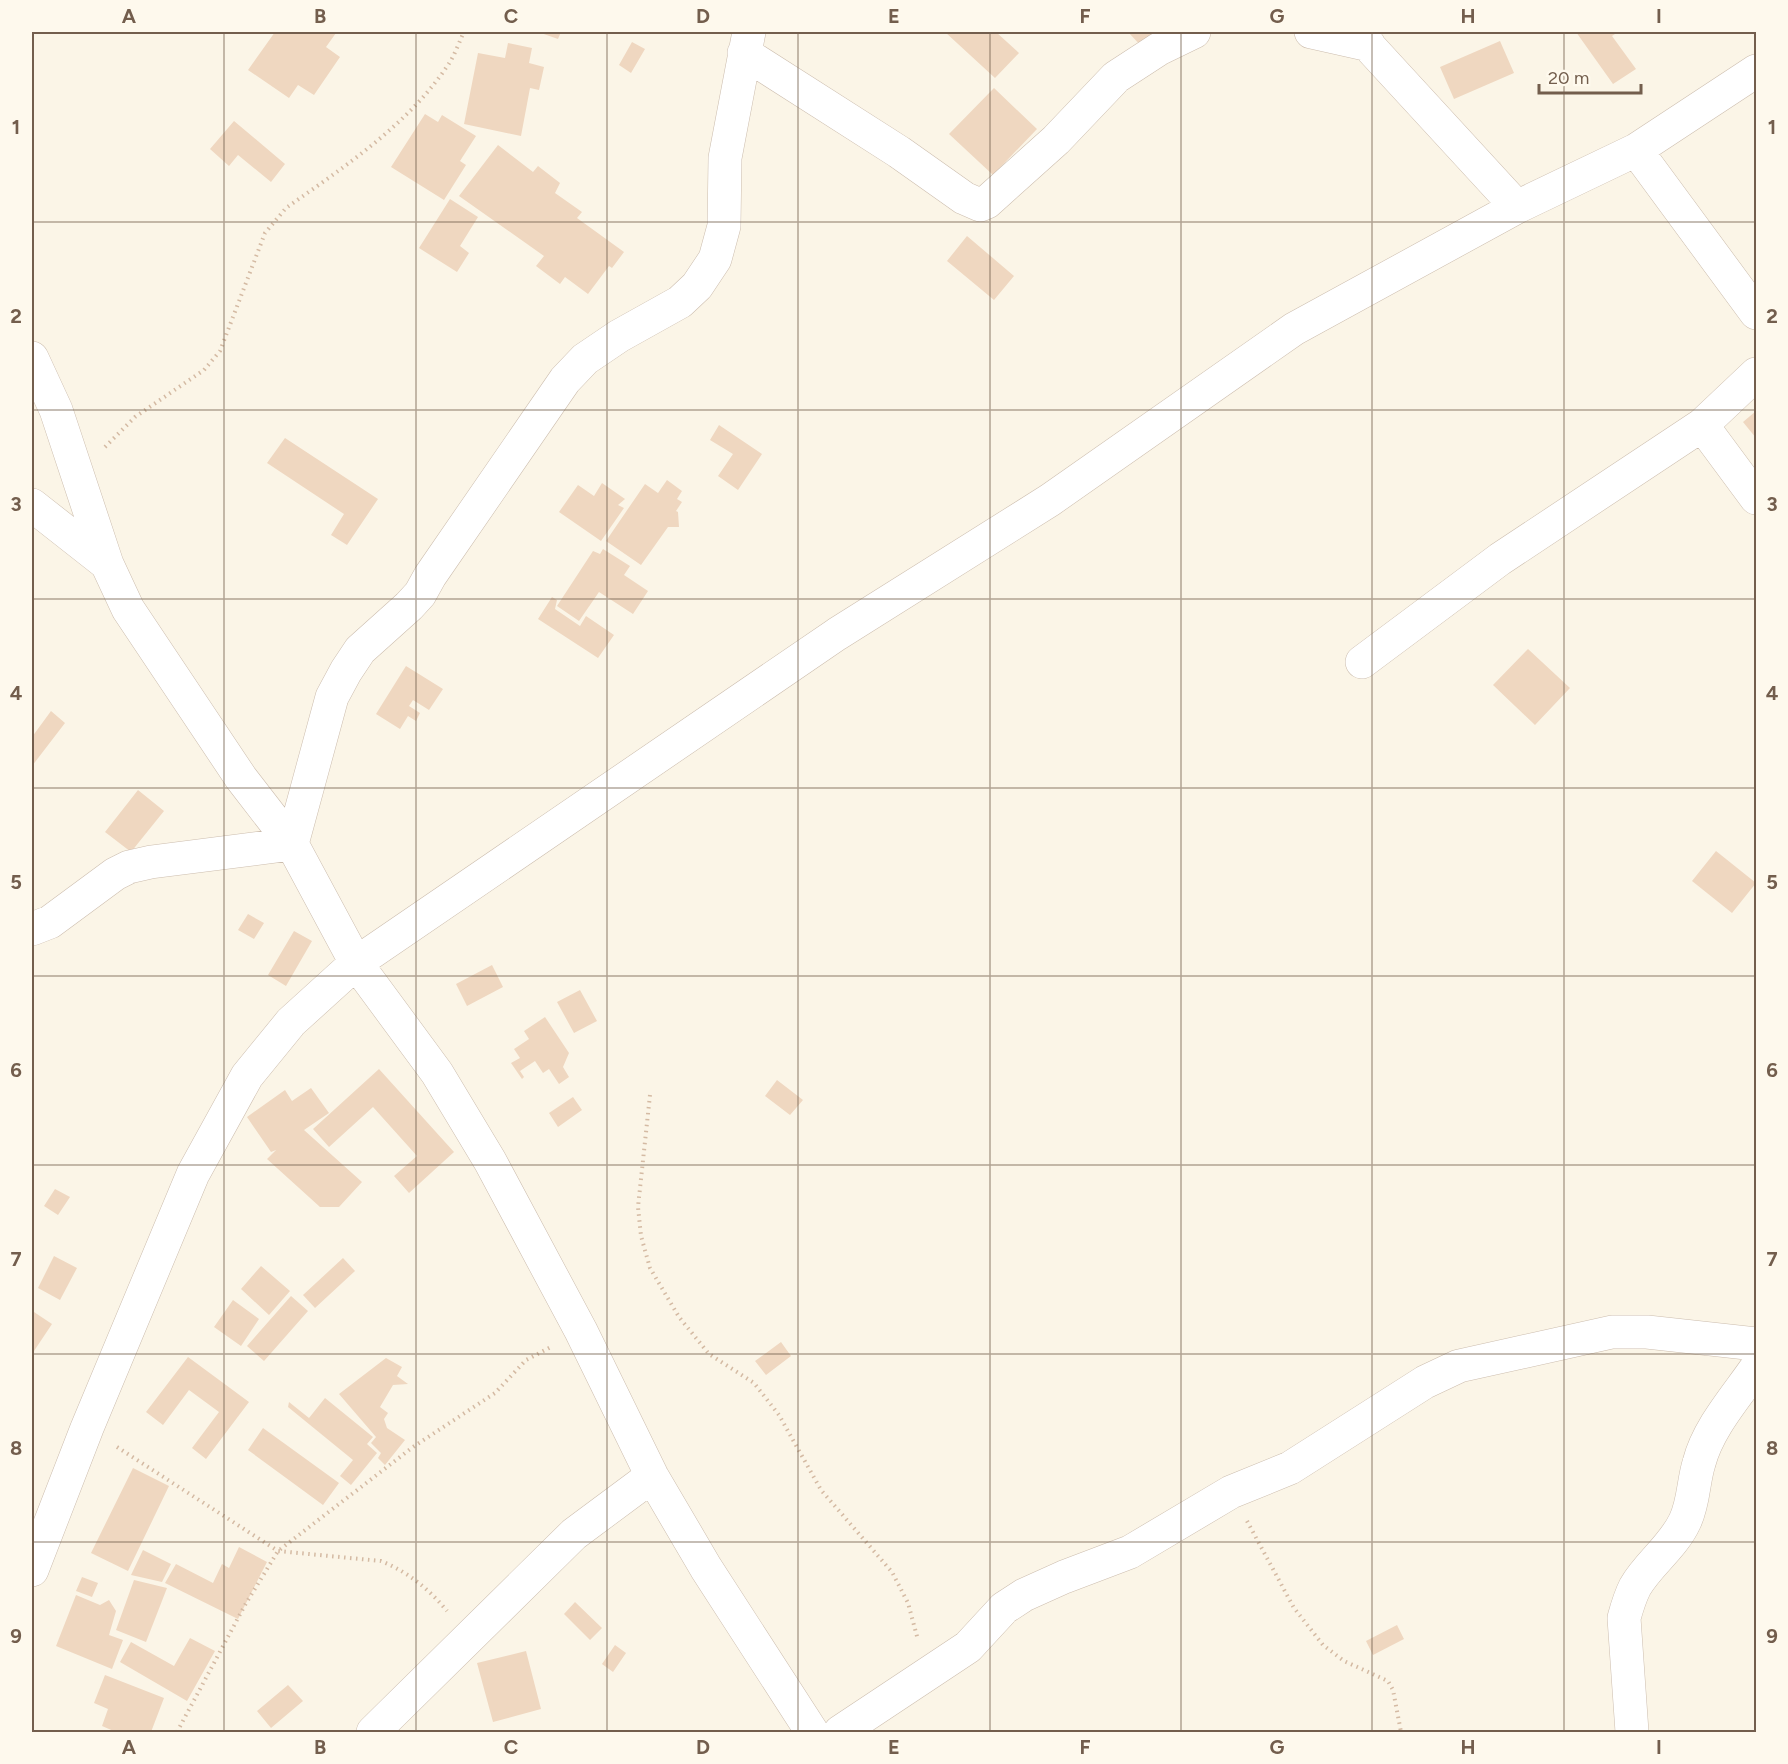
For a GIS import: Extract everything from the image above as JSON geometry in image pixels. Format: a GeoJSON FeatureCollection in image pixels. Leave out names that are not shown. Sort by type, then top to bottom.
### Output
{"type":"FeatureCollection","features":[{"type":"Feature","properties":{"kind":"street"},"geometry":{"type":"LineString","coordinates":[[292,844],[332,697],[360,650],[420,594],[430,576],[565,380],[593,353],[680,302],[697,286],[715,259],[724,226],[725,158],[747,42],[964,198],[980,205],[987,202],[1056,140],[1116,77],[1159,50],[1194,32]]}},
{"type":"Feature","properties":{"kind":"street"},"geometry":{"type":"LineString","coordinates":[[1311,32],[1363,38],[1517,207]]}},
{"type":"Feature","properties":{"kind":"street"},"geometry":{"type":"LineString","coordinates":[[32,1570],[87,1428],[193,1174],[247,1076],[291,1022],[356,963],[837,634],[1050,500],[1294,329],[1517,207],[1636,150],[1756,71]]}},
{"type":"Feature","properties":{"kind":"street"},"geometry":{"type":"LineString","coordinates":[[1636,150],[1756,313]]}},
{"type":"Feature","properties":{"kind":"street"},"geometry":{"type":"LineString","coordinates":[[32,358],[56,410],[107,564],[128,609],[241,778],[292,844],[356,963],[443,1083],[490,1161],[581,1331],[652,1476],[706,1568],[812,1732]]}},
{"type":"Feature","properties":{"kind":"street"},"geometry":{"type":"LineString","coordinates":[[1362,662],[1500,559],[1702,425],[1756,375]]}},
{"type":"Feature","properties":{"kind":"street"},"geometry":{"type":"LineString","coordinates":[[1702,425],[1756,498]]}},
{"type":"Feature","properties":{"kind":"street"},"geometry":{"type":"LineString","coordinates":[[32,505],[107,564]]}},
{"type":"Feature","properties":{"kind":"street"},"geometry":{"type":"LineString","coordinates":[[32,929],[50,922],[115,874],[129,867],[151,862],[292,844]]}},
{"type":"Feature","properties":{"kind":"street"},"geometry":{"type":"LineString","coordinates":[[840,1732],[928,1676],[968,1647],[1004,1608],[1024,1595],[1130,1552],[1231,1491],[1290,1468],[1425,1382],[1459,1366],[1612,1332],[1647,1332],[1756,1344]]}},
{"type":"Feature","properties":{"kind":"street"},"geometry":{"type":"LineString","coordinates":[[1632,1732],[1624,1618],[1628,1602],[1636,1585],[1667,1549],[1685,1522],[1694,1499],[1699,1463],[1707,1441],[1756,1368]]}},
{"type":"Feature","properties":{"kind":"street"},"geometry":{"type":"LineString","coordinates":[[373,1732],[574,1534],[652,1476]]}},
{"type":"Feature","properties":{"kind":"path"},"geometry":{"type":"LineString","coordinates":[[78,477],[135,417],[204,370],[220,351],[265,233],[273,221],[286,208],[377,140],[415,107],[450,63],[464,32]]}},
{"type":"Feature","properties":{"kind":"path"},"geometry":{"type":"LineString","coordinates":[[650,1095],[638,1206],[641,1236],[650,1268],[679,1317],[709,1354],[754,1383],[778,1414],[821,1490],[892,1572],[908,1603],[928,1676]]}},
{"type":"Feature","properties":{"kind":"path"},"geometry":{"type":"LineString","coordinates":[[177,1732],[245,1605],[278,1551],[414,1447],[495,1393],[526,1360],[581,1331]]}},
{"type":"Feature","properties":{"kind":"path"},"geometry":{"type":"LineString","coordinates":[[87,1428],[278,1551],[366,1559],[397,1567],[429,1590],[470,1636]]}},
{"type":"Feature","properties":{"kind":"path"},"geometry":{"type":"LineString","coordinates":[[1231,1491],[1294,1608],[1323,1644],[1344,1661],[1388,1681],[1393,1690],[1401,1732]]}},
{"type":"Feature","properties":{"kind":"building"},"geometry":{"type":"Polygon","coordinates":[[[275,32],[336,33],[326,47],[340,57],[314,95],[298,85],[289,98],[248,70],[275,32]]]}},
{"type":"Feature","properties":{"kind":"building"},"geometry":{"type":"Polygon","coordinates":[[[538,32],[561,32],[558,39],[538,32]]]}},
{"type":"Feature","properties":{"kind":"building"},"geometry":{"type":"Polygon","coordinates":[[[945,32],[996,32],[1019,53],[995,78],[945,32]]]}},
{"type":"Feature","properties":{"kind":"building"},"geometry":{"type":"Polygon","coordinates":[[[1128,32],[1162,32],[1143,48],[1128,32]]]}},
{"type":"Feature","properties":{"kind":"building"},"geometry":{"type":"Polygon","coordinates":[[[1576,32],[1618,32],[1612,36],[1636,69],[1613,84],[1576,32]]]}},
{"type":"Feature","properties":{"kind":"building"},"geometry":{"type":"Polygon","coordinates":[[[1500,41],[1514,73],[1454,99],[1440,67],[1500,41]]]}},
{"type":"Feature","properties":{"kind":"building"},"geometry":{"type":"Polygon","coordinates":[[[632,42],[645,49],[631,73],[619,65],[632,42]]]}},
{"type":"Feature","properties":{"kind":"building"},"geometry":{"type":"Polygon","coordinates":[[[508,43],[532,48],[529,63],[544,67],[539,90],[530,88],[521,136],[464,124],[478,53],[505,58],[508,43]]]}},
{"type":"Feature","properties":{"kind":"building"},"geometry":{"type":"Polygon","coordinates":[[[994,88],[1037,129],[993,175],[949,134],[994,88]]]}},
{"type":"Feature","properties":{"kind":"building"},"geometry":{"type":"Polygon","coordinates":[[[425,114],[438,122],[442,115],[476,136],[460,161],[466,165],[444,200],[391,167],[425,114]]]}},
{"type":"Feature","properties":{"kind":"building"},"geometry":{"type":"Polygon","coordinates":[[[234,121],[285,164],[271,182],[238,155],[229,166],[210,149],[234,121]]]}},
{"type":"Feature","properties":{"kind":"building"},"geometry":{"type":"Polygon","coordinates":[[[498,145],[533,172],[538,166],[560,183],[555,193],[582,212],[577,218],[624,252],[612,268],[609,266],[588,294],[565,277],[560,284],[536,266],[544,256],[459,196],[498,145]]]}},
{"type":"Feature","properties":{"kind":"building"},"geometry":{"type":"Polygon","coordinates":[[[450,199],[478,217],[460,246],[469,253],[457,272],[419,248],[450,199]]]}},
{"type":"Feature","properties":{"kind":"building"},"geometry":{"type":"Polygon","coordinates":[[[967,236],[1014,276],[994,300],[947,261],[967,236]]]}},
{"type":"Feature","properties":{"kind":"building"},"geometry":{"type":"Polygon","coordinates":[[[1756,411],[1756,438],[1743,422],[1756,411]]]}},
{"type":"Feature","properties":{"kind":"building"},"geometry":{"type":"Polygon","coordinates":[[[719,425],[762,454],[738,490],[718,476],[733,454],[710,440],[719,425]]]}},
{"type":"Feature","properties":{"kind":"building"},"geometry":{"type":"Polygon","coordinates":[[[285,438],[378,499],[347,545],[331,535],[344,514],[267,463],[285,438]]]}},
{"type":"Feature","properties":{"kind":"building"},"geometry":{"type":"Polygon","coordinates":[[[667,480],[682,491],[677,499],[682,502],[676,511],[679,527],[668,527],[641,565],[606,541],[645,484],[658,493],[667,480]]]}},
{"type":"Feature","properties":{"kind":"building"},"geometry":{"type":"Polygon","coordinates":[[[602,483],[625,499],[618,505],[624,508],[601,541],[559,512],[578,485],[594,496],[602,483]]]}},
{"type":"Feature","properties":{"kind":"building"},"geometry":{"type":"Polygon","coordinates":[[[603,549],[630,566],[624,575],[648,591],[633,614],[599,592],[579,621],[557,606],[593,551],[600,554],[603,549]]]}},
{"type":"Feature","properties":{"kind":"building"},"geometry":{"type":"Polygon","coordinates":[[[552,597],[557,600],[555,609],[580,626],[586,616],[614,635],[598,658],[538,619],[552,597]]]}},
{"type":"Feature","properties":{"kind":"building"},"geometry":{"type":"Polygon","coordinates":[[[1528,649],[1570,688],[1535,725],[1493,685],[1528,649]]]}},
{"type":"Feature","properties":{"kind":"building"},"geometry":{"type":"Polygon","coordinates":[[[406,666],[443,689],[429,710],[413,700],[409,706],[420,713],[416,721],[408,716],[400,729],[376,714],[406,666]]]}},
{"type":"Feature","properties":{"kind":"building"},"geometry":{"type":"Polygon","coordinates":[[[51,711],[65,723],[32,766],[32,737],[51,711]]]}},
{"type":"Feature","properties":{"kind":"building"},"geometry":{"type":"Polygon","coordinates":[[[138,790],[164,811],[131,852],[105,832],[138,790]]]}},
{"type":"Feature","properties":{"kind":"building"},"geometry":{"type":"Polygon","coordinates":[[[1716,851],[1756,883],[1732,913],[1692,881],[1716,851]]]}},
{"type":"Feature","properties":{"kind":"building"},"geometry":{"type":"Polygon","coordinates":[[[248,914],[264,923],[254,939],[238,930],[248,914]]]}},
{"type":"Feature","properties":{"kind":"building"},"geometry":{"type":"Polygon","coordinates":[[[294,931],[312,941],[286,986],[268,975],[294,931]]]}},
{"type":"Feature","properties":{"kind":"building"},"geometry":{"type":"Polygon","coordinates":[[[492,965],[503,987],[467,1006],[456,984],[492,965]]]}},
{"type":"Feature","properties":{"kind":"building"},"geometry":{"type":"Polygon","coordinates":[[[580,990],[597,1021],[574,1033],[557,1002],[580,990]]]}},
{"type":"Feature","properties":{"kind":"building"},"geometry":{"type":"Polygon","coordinates":[[[545,1017],[569,1053],[563,1067],[569,1077],[559,1084],[549,1069],[543,1073],[535,1061],[520,1071],[524,1077],[522,1079],[511,1063],[520,1058],[514,1049],[529,1039],[524,1031],[545,1017]]]}},
{"type":"Feature","properties":{"kind":"building"},"geometry":{"type":"Polygon","coordinates":[[[379,1069],[454,1152],[409,1193],[394,1176],[417,1156],[373,1107],[329,1147],[313,1129],[379,1069]]]}},
{"type":"Feature","properties":{"kind":"building"},"geometry":{"type":"Polygon","coordinates":[[[777,1080],[803,1100],[790,1115],[765,1096],[777,1080]]]}},
{"type":"Feature","properties":{"kind":"building"},"geometry":{"type":"Polygon","coordinates":[[[311,1088],[329,1113],[304,1130],[362,1182],[339,1207],[320,1207],[267,1159],[276,1150],[271,1152],[247,1117],[285,1090],[292,1101],[311,1088]]]}},
{"type":"Feature","properties":{"kind":"building"},"geometry":{"type":"Polygon","coordinates":[[[573,1097],[582,1110],[558,1127],[549,1113],[573,1097]]]}},
{"type":"Feature","properties":{"kind":"building"},"geometry":{"type":"Polygon","coordinates":[[[55,1189],[70,1197],[58,1215],[44,1206],[55,1189]]]}},
{"type":"Feature","properties":{"kind":"building"},"geometry":{"type":"Polygon","coordinates":[[[54,1256],[77,1268],[60,1300],[38,1288],[54,1256]]]}},
{"type":"Feature","properties":{"kind":"building"},"geometry":{"type":"Polygon","coordinates":[[[343,1258],[355,1271],[315,1308],[303,1295],[343,1258]]]}},
{"type":"Feature","properties":{"kind":"building"},"geometry":{"type":"Polygon","coordinates":[[[261,1266],[290,1291],[269,1315],[241,1289],[261,1266]]]}},
{"type":"Feature","properties":{"kind":"building"},"geometry":{"type":"Polygon","coordinates":[[[291,1296],[308,1311],[264,1361],[247,1346],[291,1296]]]}},
{"type":"Feature","properties":{"kind":"building"},"geometry":{"type":"Polygon","coordinates":[[[233,1300],[259,1319],[241,1346],[214,1327],[233,1300]]]}},
{"type":"Feature","properties":{"kind":"building"},"geometry":{"type":"Polygon","coordinates":[[[34,1312],[52,1324],[32,1354],[32,1315],[34,1312]]]}},
{"type":"Feature","properties":{"kind":"building"},"geometry":{"type":"Polygon","coordinates":[[[781,1342],[791,1356],[766,1375],[755,1361],[781,1342]]]}},
{"type":"Feature","properties":{"kind":"building"},"geometry":{"type":"Polygon","coordinates":[[[188,1357],[249,1402],[206,1459],[192,1448],[219,1412],[189,1390],[163,1425],[146,1412],[188,1357]]]}},
{"type":"Feature","properties":{"kind":"building"},"geometry":{"type":"Polygon","coordinates":[[[386,1358],[402,1367],[397,1376],[408,1384],[393,1385],[380,1407],[388,1413],[384,1419],[387,1428],[405,1440],[385,1465],[378,1458],[381,1453],[371,1443],[376,1437],[339,1394],[386,1358]]]}},
{"type":"Feature","properties":{"kind":"building"},"geometry":{"type":"Polygon","coordinates":[[[325,1398],[373,1437],[367,1444],[377,1453],[351,1485],[340,1476],[353,1460],[288,1407],[289,1402],[309,1418],[325,1398]]]}},
{"type":"Feature","properties":{"kind":"building"},"geometry":{"type":"Polygon","coordinates":[[[263,1428],[339,1483],[323,1505],[248,1450],[263,1428]]]}},
{"type":"Feature","properties":{"kind":"building"},"geometry":{"type":"Polygon","coordinates":[[[133,1468],[169,1486],[128,1571],[91,1553],[133,1468]]]}},
{"type":"Feature","properties":{"kind":"building"},"geometry":{"type":"Polygon","coordinates":[[[239,1547],[267,1562],[238,1619],[165,1583],[176,1564],[213,1583],[222,1564],[229,1568],[239,1547]]]}},
{"type":"Feature","properties":{"kind":"building"},"geometry":{"type":"Polygon","coordinates":[[[143,1550],[171,1564],[162,1582],[131,1575],[143,1550]]]}},
{"type":"Feature","properties":{"kind":"building"},"geometry":{"type":"Polygon","coordinates":[[[82,1577],[98,1583],[92,1597],[76,1591],[82,1577]]]}},
{"type":"Feature","properties":{"kind":"building"},"geometry":{"type":"Polygon","coordinates":[[[134,1580],[167,1588],[146,1642],[116,1630],[134,1580]]]}},
{"type":"Feature","properties":{"kind":"building"},"geometry":{"type":"Polygon","coordinates":[[[76,1595],[100,1605],[109,1600],[116,1611],[109,1635],[123,1640],[112,1669],[56,1646],[76,1595]]]}},
{"type":"Feature","properties":{"kind":"building"},"geometry":{"type":"Polygon","coordinates":[[[575,1602],[602,1628],[590,1640],[564,1614],[575,1602]]]}},
{"type":"Feature","properties":{"kind":"building"},"geometry":{"type":"Polygon","coordinates":[[[1397,1625],[1404,1639],[1373,1655],[1366,1641],[1397,1625]]]}},
{"type":"Feature","properties":{"kind":"building"},"geometry":{"type":"Polygon","coordinates":[[[190,1638],[215,1651],[187,1701],[120,1662],[131,1642],[174,1666],[190,1638]]]}},
{"type":"Feature","properties":{"kind":"building"},"geometry":{"type":"Polygon","coordinates":[[[615,1645],[626,1653],[613,1672],[602,1664],[615,1645]]]}},
{"type":"Feature","properties":{"kind":"building"},"geometry":{"type":"Polygon","coordinates":[[[526,1651],[541,1709],[493,1722],[477,1663],[526,1651]]]}},
{"type":"Feature","properties":{"kind":"building"},"geometry":{"type":"Polygon","coordinates":[[[105,1675],[164,1698],[151,1732],[116,1732],[102,1726],[108,1709],[94,1703],[105,1675]]]}},
{"type":"Feature","properties":{"kind":"building"},"geometry":{"type":"Polygon","coordinates":[[[288,1685],[303,1701],[271,1728],[257,1711],[288,1685]]]}}]}
